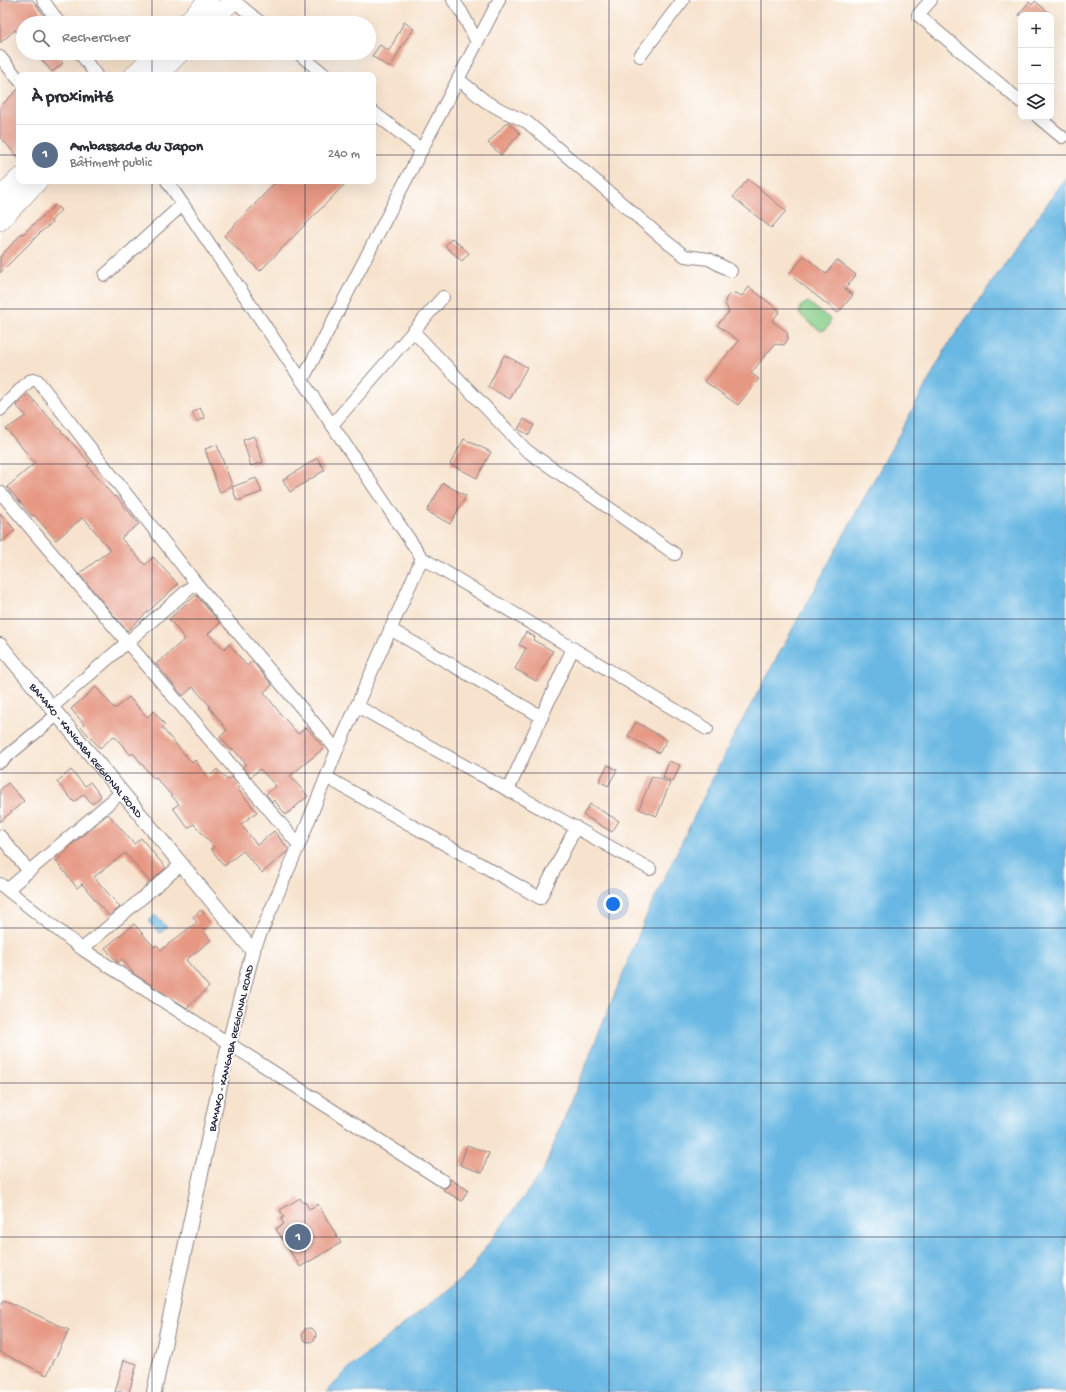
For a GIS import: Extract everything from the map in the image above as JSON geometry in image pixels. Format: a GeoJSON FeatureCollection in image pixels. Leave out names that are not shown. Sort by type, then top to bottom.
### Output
{"type":"FeatureCollection","features":[{"type":"Feature","properties":{"kind":"highway"},"geometry":{"type":"LineString","coordinates":[[193,16],[210,0]]}},
{"type":"Feature","properties":{"kind":"highway"},"geometry":{"type":"LineString","coordinates":[[217,16],[233,0]]}},
{"type":"Feature","properties":{"kind":"highway"},"geometry":{"type":"LineString","coordinates":[[137,72],[149,60]]}},
{"type":"Feature","properties":{"kind":"highway"},"geometry":{"type":"LineString","coordinates":[[161,72],[173,60]]}},
{"type":"Feature","properties":{"kind":"highway"},"geometry":{"type":"LineString","coordinates":[[0,198],[16,181]]}},
{"type":"Feature","properties":{"kind":"highway"},"geometry":{"type":"LineString","coordinates":[[0,221],[35,184]]}},
{"type":"Feature","properties":{"kind":"street"},"geometry":{"type":"LineString","coordinates":[[43,0],[54,16]]}},
{"type":"Feature","properties":{"kind":"street"},"geometry":{"type":"LineString","coordinates":[[233,0],[252,16]]}},
{"type":"Feature","properties":{"kind":"street"},"geometry":{"type":"LineString","coordinates":[[453,0],[462,13],[477,42]]}},
{"type":"Feature","properties":{"kind":"street"},"geometry":{"type":"LineString","coordinates":[[302,381],[499,0]]}},
{"type":"Feature","properties":{"kind":"street"},"geometry":{"type":"LineString","coordinates":[[640,56],[683,0]]}},
{"type":"Feature","properties":{"kind":"street"},"geometry":{"type":"LineString","coordinates":[[931,0],[918,15],[1018,99]]}},
{"type":"Feature","properties":{"kind":"street"},"geometry":{"type":"LineString","coordinates":[[0,57],[16,76]]}},
{"type":"Feature","properties":{"kind":"street"},"geometry":{"type":"LineString","coordinates":[[85,60],[94,72]]}},
{"type":"Feature","properties":{"kind":"street"},"geometry":{"type":"LineString","coordinates":[[307,60],[321,72]]}},
{"type":"Feature","properties":{"kind":"street"},"geometry":{"type":"LineString","coordinates":[[458,80],[485,101],[527,122],[685,256],[710,259],[731,271]]}},
{"type":"Feature","properties":{"kind":"street"},"geometry":{"type":"LineString","coordinates":[[376,114],[422,150]]}},
{"type":"Feature","properties":{"kind":"street"},"geometry":{"type":"LineString","coordinates":[[1042,120],[1062,137]]}},
{"type":"Feature","properties":{"kind":"street"},"geometry":{"type":"LineString","coordinates":[[169,184],[422,558],[707,729]]}},
{"type":"Feature","properties":{"kind":"street"},"geometry":{"type":"LineString","coordinates":[[105,275],[183,204]]}},
{"type":"Feature","properties":{"kind":"street"},"geometry":{"type":"LineString","coordinates":[[332,425],[443,297]]}},
{"type":"Feature","properties":{"kind":"street"},"geometry":{"type":"LineString","coordinates":[[413,332],[526,450],[675,554]]}},
{"type":"Feature","properties":{"kind":"street"},"geometry":{"type":"LineString","coordinates":[[0,410],[29,381],[37,380],[196,583],[337,750]]}},
{"type":"Feature","properties":{"kind":"street"},"geometry":{"type":"LineString","coordinates":[[0,492],[299,846]]}},
{"type":"Feature","properties":{"kind":"street"},"geometry":{"type":"LineString","coordinates":[[253,951],[299,846],[337,750],[422,558]]}},
{"type":"Feature","properties":{"kind":"street"},"geometry":{"type":"LineString","coordinates":[[0,762],[127,642],[196,583]]}},
{"type":"Feature","properties":{"kind":"street"},"geometry":{"type":"LineString","coordinates":[[390,630],[542,717]]}},
{"type":"Feature","properties":{"kind":"street","name":"BAMAKO - KANGABA REGIONAL ROAD"},"geometry":{"type":"LineString","coordinates":[[0,645],[253,951],[229,1043],[154,1392]]}},
{"type":"Feature","properties":{"kind":"street"},"geometry":{"type":"LineString","coordinates":[[508,790],[573,648]]}},
{"type":"Feature","properties":{"kind":"street"},"geometry":{"type":"LineString","coordinates":[[357,706],[650,869]]}},
{"type":"Feature","properties":{"kind":"street"},"geometry":{"type":"LineString","coordinates":[[326,777],[540,898],[576,827]]}},
{"type":"Feature","properties":{"kind":"street"},"geometry":{"type":"LineString","coordinates":[[122,792],[29,871],[4,887],[82,949],[443,1181]]}},
{"type":"Feature","properties":{"kind":"street"},"geometry":{"type":"LineString","coordinates":[[0,836],[29,871]]}},
{"type":"Feature","properties":{"kind":"street"},"geometry":{"type":"LineString","coordinates":[[82,949],[182,864]]}},
{"type":"Feature","properties":{"kind":"green space"},"geometry":{"type":"Polygon","coordinates":[[[808,302],[830,319],[829,326],[825,330],[821,331],[799,314],[801,306],[808,302]]]}},
{"type":"Feature","properties":{"kind":"water"},"geometry":{"type":"Polygon","coordinates":[[[1066,177],[1066,1392],[327,1392],[348,1369],[471,1271],[478,1258],[543,1171],[648,912],[729,745],[949,343],[1066,177]]]}},
{"type":"Feature","properties":{"kind":"water"},"geometry":{"type":"Polygon","coordinates":[[[155,915],[167,927],[160,933],[148,922],[155,915]]]}},
{"type":"Feature","properties":{"kind":"building"},"geometry":{"type":"Polygon","coordinates":[[[0,0],[33,0],[44,16],[16,16],[16,31],[15,30],[0,43],[0,0]]]}},
{"type":"Feature","properties":{"kind":"building"},"geometry":{"type":"Polygon","coordinates":[[[1035,1],[1048,12],[1021,12],[1029,2],[1032,5],[1035,1]]]}},
{"type":"Feature","properties":{"kind":"building"},"geometry":{"type":"Polygon","coordinates":[[[404,22],[414,29],[405,41],[390,68],[376,59],[376,50],[380,45],[389,51],[404,22]]]}},
{"type":"Feature","properties":{"kind":"building"},"geometry":{"type":"Polygon","coordinates":[[[42,60],[60,60],[63,63],[52,72],[42,60]]]}},
{"type":"Feature","properties":{"kind":"building"},"geometry":{"type":"Polygon","coordinates":[[[16,91],[16,155],[0,137],[0,107],[16,91]]]}},
{"type":"Feature","properties":{"kind":"building"},"geometry":{"type":"Polygon","coordinates":[[[507,122],[520,133],[501,155],[488,143],[507,122]]]}},
{"type":"Feature","properties":{"kind":"building"},"geometry":{"type":"Polygon","coordinates":[[[748,179],[786,211],[771,228],[733,197],[748,179]]]}},
{"type":"Feature","properties":{"kind":"building"},"geometry":{"type":"Polygon","coordinates":[[[274,184],[345,184],[260,271],[224,236],[274,184]]]}},
{"type":"Feature","properties":{"kind":"building"},"geometry":{"type":"Polygon","coordinates":[[[55,205],[61,210],[51,221],[52,223],[0,273],[0,257],[22,233],[23,234],[55,205]]]}},
{"type":"Feature","properties":{"kind":"building"},"geometry":{"type":"Polygon","coordinates":[[[452,238],[469,253],[462,261],[445,246],[452,238]]]}},
{"type":"Feature","properties":{"kind":"building"},"geometry":{"type":"Polygon","coordinates":[[[804,256],[826,274],[837,260],[856,275],[845,289],[853,295],[838,313],[789,274],[804,256]]]}},
{"type":"Feature","properties":{"kind":"building"},"geometry":{"type":"Polygon","coordinates":[[[749,287],[780,311],[772,321],[787,332],[788,339],[784,345],[775,344],[751,373],[759,379],[738,405],[704,381],[739,341],[717,325],[729,312],[725,303],[726,298],[730,294],[735,293],[742,296],[749,287]]]}},
{"type":"Feature","properties":{"kind":"building"},"geometry":{"type":"Polygon","coordinates":[[[504,355],[527,367],[510,399],[488,387],[504,355]]]}},
{"type":"Feature","properties":{"kind":"building"},"geometry":{"type":"Polygon","coordinates":[[[28,394],[90,463],[87,465],[114,497],[116,496],[139,524],[121,538],[145,565],[153,557],[178,584],[127,631],[79,574],[110,550],[85,519],[84,520],[82,518],[56,540],[34,515],[32,516],[7,487],[35,463],[6,429],[26,416],[16,405],[28,394]]]}},
{"type":"Feature","properties":{"kind":"building"},"geometry":{"type":"Polygon","coordinates":[[[200,408],[205,418],[197,422],[192,413],[200,408]]]}},
{"type":"Feature","properties":{"kind":"building"},"geometry":{"type":"Polygon","coordinates":[[[524,419],[534,425],[529,435],[518,429],[524,419]]]}},
{"type":"Feature","properties":{"kind":"building"},"geometry":{"type":"Polygon","coordinates":[[[254,436],[263,462],[251,466],[243,440],[254,436]]]}},
{"type":"Feature","properties":{"kind":"building"},"geometry":{"type":"Polygon","coordinates":[[[464,439],[491,452],[477,478],[450,464],[464,439]]]}},
{"type":"Feature","properties":{"kind":"building"},"geometry":{"type":"Polygon","coordinates":[[[217,445],[232,485],[220,493],[205,449],[217,445]]]}},
{"type":"Feature","properties":{"kind":"building"},"geometry":{"type":"Polygon","coordinates":[[[317,458],[325,470],[290,492],[283,480],[317,458]]]}},
{"type":"Feature","properties":{"kind":"building"},"geometry":{"type":"Polygon","coordinates":[[[256,478],[262,492],[237,501],[232,487],[256,478]]]}},
{"type":"Feature","properties":{"kind":"building"},"geometry":{"type":"Polygon","coordinates":[[[443,483],[466,496],[450,524],[427,511],[443,483]]]}},
{"type":"Feature","properties":{"kind":"building"},"geometry":{"type":"Polygon","coordinates":[[[0,513],[15,530],[0,543],[0,513]]]}},
{"type":"Feature","properties":{"kind":"building"},"geometry":{"type":"Polygon","coordinates":[[[196,595],[220,623],[208,634],[224,649],[229,644],[247,666],[252,661],[272,685],[264,692],[279,712],[298,734],[306,727],[324,748],[290,776],[308,796],[286,815],[274,800],[272,802],[266,794],[276,786],[260,769],[251,777],[243,767],[246,764],[220,737],[227,730],[209,707],[210,706],[193,687],[183,696],[156,664],[185,639],[169,619],[196,595]]]}},
{"type":"Feature","properties":{"kind":"building"},"geometry":{"type":"Polygon","coordinates":[[[526,632],[535,637],[533,640],[553,651],[536,681],[515,669],[526,648],[519,645],[526,632]]]}},
{"type":"Feature","properties":{"kind":"building"},"geometry":{"type":"Polygon","coordinates":[[[96,687],[114,708],[129,697],[147,717],[154,711],[165,725],[162,728],[192,763],[195,760],[208,778],[217,769],[227,780],[231,777],[240,786],[237,788],[257,812],[241,824],[257,845],[274,831],[289,850],[262,873],[243,851],[224,866],[211,849],[214,847],[194,824],[188,828],[173,808],[179,804],[156,778],[154,779],[133,753],[131,755],[114,736],[100,748],[81,727],[84,724],[71,709],[96,687]]]}},
{"type":"Feature","properties":{"kind":"building"},"geometry":{"type":"Polygon","coordinates":[[[636,722],[667,740],[659,753],[628,736],[636,722]]]}},
{"type":"Feature","properties":{"kind":"building"},"geometry":{"type":"Polygon","coordinates":[[[669,761],[680,765],[673,782],[663,778],[669,761]]]}},
{"type":"Feature","properties":{"kind":"building"},"geometry":{"type":"Polygon","coordinates":[[[608,765],[617,770],[608,786],[599,781],[608,765]]]}},
{"type":"Feature","properties":{"kind":"building"},"geometry":{"type":"Polygon","coordinates":[[[71,770],[85,786],[90,782],[101,796],[92,804],[84,794],[74,802],[57,782],[71,770]]]}},
{"type":"Feature","properties":{"kind":"building"},"geometry":{"type":"Polygon","coordinates":[[[652,776],[670,783],[657,816],[639,809],[652,776]]]}},
{"type":"Feature","properties":{"kind":"building"},"geometry":{"type":"Polygon","coordinates":[[[8,783],[24,801],[0,822],[0,790],[8,783]]]}},
{"type":"Feature","properties":{"kind":"building"},"geometry":{"type":"Polygon","coordinates":[[[590,804],[619,821],[612,832],[583,815],[590,804]]]}},
{"type":"Feature","properties":{"kind":"building"},"geometry":{"type":"Polygon","coordinates":[[[108,814],[134,844],[141,838],[166,868],[150,882],[125,853],[94,877],[120,907],[109,916],[82,884],[77,888],[56,861],[70,848],[69,847],[108,814]]]}},
{"type":"Feature","properties":{"kind":"building"},"geometry":{"type":"Polygon","coordinates":[[[201,910],[211,923],[203,931],[211,940],[186,960],[209,987],[187,1008],[134,974],[122,959],[118,963],[105,948],[134,924],[154,947],[157,945],[161,950],[197,922],[193,917],[201,910]]]}},
{"type":"Feature","properties":{"kind":"building"},"geometry":{"type":"Polygon","coordinates":[[[467,1145],[489,1153],[482,1173],[460,1165],[467,1145]]]}},
{"type":"Feature","properties":{"kind":"building"},"geometry":{"type":"Polygon","coordinates":[[[450,1179],[468,1190],[462,1201],[443,1190],[449,1185],[450,1179]]]}},
{"type":"Feature","properties":{"kind":"building"},"geometry":{"type":"Polygon","coordinates":[[[300,1198],[303,1203],[305,1202],[309,1209],[318,1204],[341,1243],[300,1267],[276,1229],[284,1224],[281,1219],[284,1217],[280,1210],[300,1198]]]}},
{"type":"Feature","properties":{"kind":"building"},"geometry":{"type":"Polygon","coordinates":[[[3,1299],[69,1330],[47,1375],[0,1352],[0,1305],[3,1299]]]}},
{"type":"Feature","properties":{"kind":"building"},"geometry":{"type":"Polygon","coordinates":[[[309,1328],[314,1330],[316,1335],[314,1340],[309,1342],[304,1340],[302,1335],[304,1330],[309,1328]]]}},
{"type":"Feature","properties":{"kind":"building"},"geometry":{"type":"Polygon","coordinates":[[[124,1360],[137,1364],[129,1392],[115,1392],[124,1360]]]}},
{"type":"Feature","properties":{"kind":"place","name":"Ambassade du Japon"},"geometry":{"type":"Point","coordinates":[298,1237]}}]}
